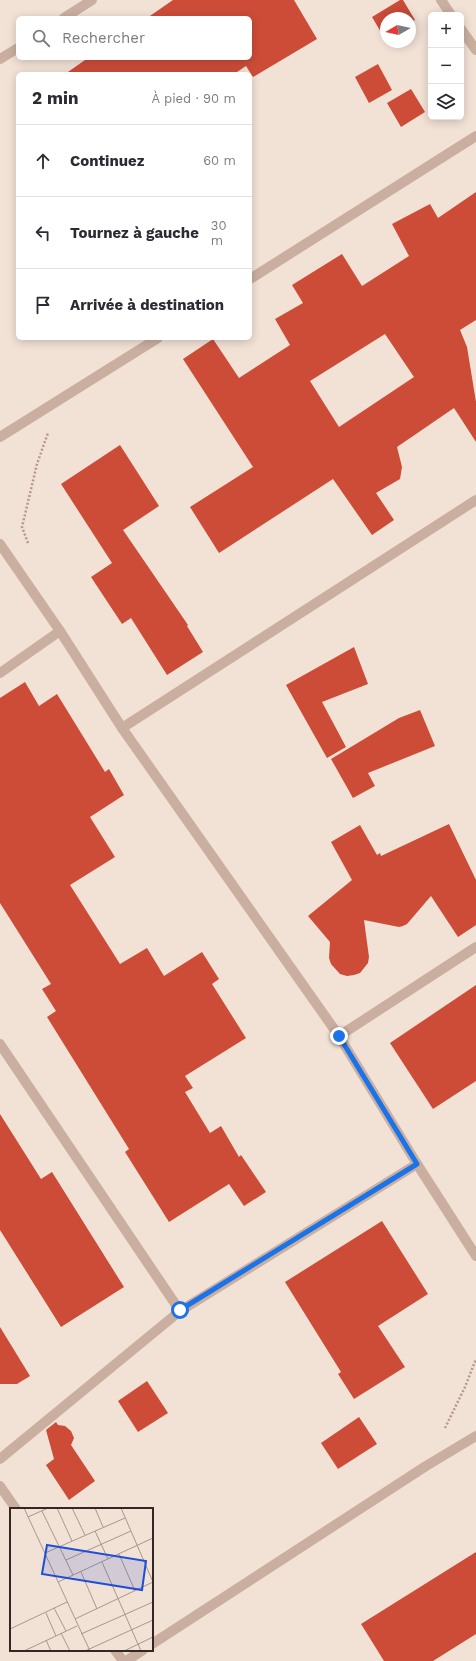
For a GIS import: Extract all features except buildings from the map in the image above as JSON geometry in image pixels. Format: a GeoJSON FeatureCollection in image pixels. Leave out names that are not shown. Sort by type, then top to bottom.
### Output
{"type":"FeatureCollection","features":[{"type":"Feature","properties":{"kind":"street"},"geometry":{"type":"LineString","coordinates":[[67,16],[92,0]]}},
{"type":"Feature","properties":{"kind":"street"},"geometry":{"type":"LineString","coordinates":[[440,0],[449,12]]}},
{"type":"Feature","properties":{"kind":"street"},"geometry":{"type":"LineString","coordinates":[[464,33],[476,50]]}},
{"type":"Feature","properties":{"kind":"street"},"geometry":{"type":"LineString","coordinates":[[0,59],[16,49]]}},
{"type":"Feature","properties":{"kind":"street"},"geometry":{"type":"LineString","coordinates":[[252,279],[476,136]]}},
{"type":"Feature","properties":{"kind":"street"},"geometry":{"type":"LineString","coordinates":[[0,438],[155,340]]}},
{"type":"Feature","properties":{"kind":"street"},"geometry":{"type":"LineString","coordinates":[[122,728],[476,500]]}},
{"type":"Feature","properties":{"kind":"street"},"geometry":{"type":"LineString","coordinates":[[0,544],[60,631],[122,728],[339,1036],[417,1164],[476,1256]]}},
{"type":"Feature","properties":{"kind":"street"},"geometry":{"type":"LineString","coordinates":[[0,673],[60,631]]}},
{"type":"Feature","properties":{"kind":"street"},"geometry":{"type":"LineString","coordinates":[[339,1036],[476,947]]}},
{"type":"Feature","properties":{"kind":"street"},"geometry":{"type":"LineString","coordinates":[[0,1044],[180,1310]]}},
{"type":"Feature","properties":{"kind":"street"},"geometry":{"type":"LineString","coordinates":[[0,1459],[180,1310],[417,1164]]}},
{"type":"Feature","properties":{"kind":"street"},"geometry":{"type":"LineString","coordinates":[[153,1643],[426,1466],[476,1436]]}},
{"type":"Feature","properties":{"kind":"street"},"geometry":{"type":"LineString","coordinates":[[0,1486],[15,1508]]}},
{"type":"Feature","properties":{"kind":"street"},"geometry":{"type":"LineString","coordinates":[[116,1651],[123,1661]]}},
{"type":"Feature","properties":{"kind":"street"},"geometry":{"type":"LineString","coordinates":[[126,1661],[141,1651]]}},
{"type":"Feature","properties":{"kind":"path"},"geometry":{"type":"LineString","coordinates":[[30,549],[22,527],[38,464],[59,400]]}},
{"type":"Feature","properties":{"kind":"path"},"geometry":{"type":"LineString","coordinates":[[444,1430],[465,1387],[476,1359]]}},
{"type":"Feature","properties":{"kind":"route"},"geometry":{"type":"LineString","coordinates":[[180,1310],[417,1164],[339,1036]]}}]}
